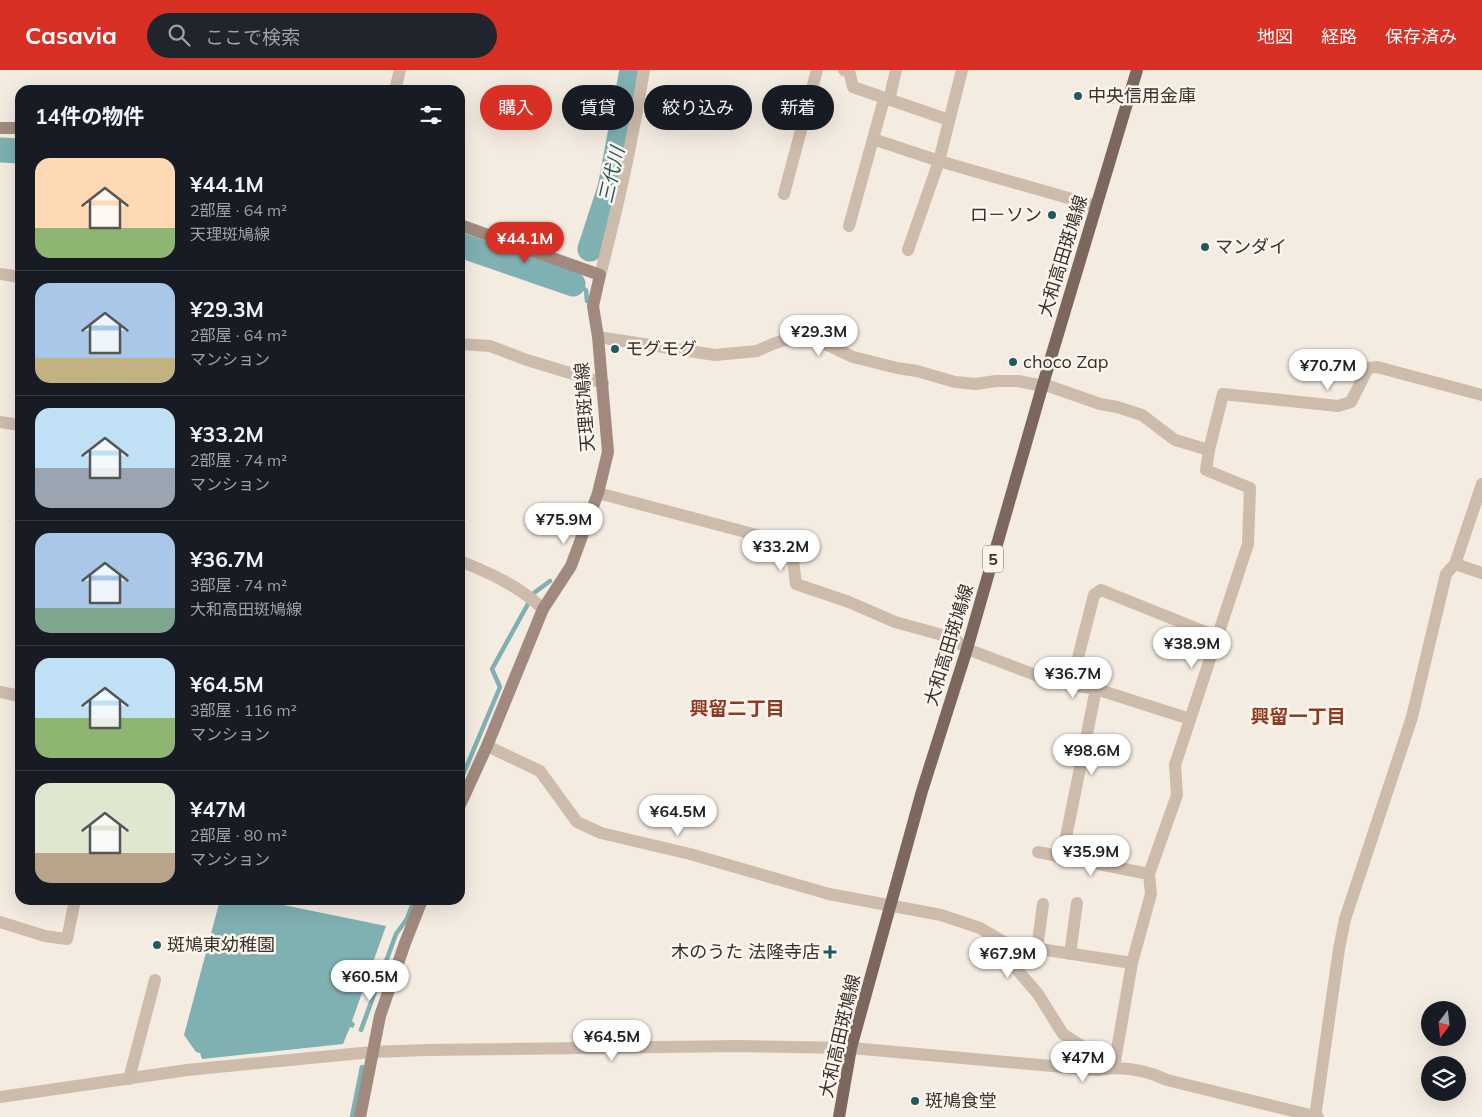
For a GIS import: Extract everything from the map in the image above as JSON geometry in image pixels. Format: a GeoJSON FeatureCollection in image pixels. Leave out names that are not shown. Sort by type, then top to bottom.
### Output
{"type":"FeatureCollection","features":[{"type":"Feature","properties":{"kind":"main road","name":"大和高田斑鳩線"},"geometry":{"type":"LineString","coordinates":[[839,1117],[851,1048],[922,790],[967,649],[1137,70]]}},
{"type":"Feature","properties":{"kind":"main road"},"geometry":{"type":"LineString","coordinates":[[0,128],[15,128]]}},
{"type":"Feature","properties":{"kind":"main road"},"geometry":{"type":"LineString","coordinates":[[465,227],[600,274]]}},
{"type":"Feature","properties":{"kind":"main road","name":"天理斑鳩線"},"geometry":{"type":"LineString","coordinates":[[465,794],[487,746],[538,605],[571,566],[598,493],[608,452],[598,337],[593,306],[600,274]]}},
{"type":"Feature","properties":{"kind":"main road"},"geometry":{"type":"LineString","coordinates":[[360,1117],[380,1016],[420,905]]}},
{"type":"Feature","properties":{"kind":"street"},"geometry":{"type":"LineString","coordinates":[[396,85],[400,70]]}},
{"type":"Feature","properties":{"kind":"street"},"geometry":{"type":"LineString","coordinates":[[600,274],[636,123],[644,70]]}},
{"type":"Feature","properties":{"kind":"street"},"geometry":{"type":"LineString","coordinates":[[784,194],[817,70]]}},
{"type":"Feature","properties":{"kind":"street"},"geometry":{"type":"LineString","coordinates":[[844,70],[849,71],[853,87],[949,120]]}},
{"type":"Feature","properties":{"kind":"street"},"geometry":{"type":"LineString","coordinates":[[849,226],[873,139],[896,70]]}},
{"type":"Feature","properties":{"kind":"street"},"geometry":{"type":"LineString","coordinates":[[908,250],[939,161],[962,70]]}},
{"type":"Feature","properties":{"kind":"street"},"geometry":{"type":"LineString","coordinates":[[873,139],[939,161],[1096,206]]}},
{"type":"Feature","properties":{"kind":"street"},"geometry":{"type":"LineString","coordinates":[[0,274],[15,276]]}},
{"type":"Feature","properties":{"kind":"street"},"geometry":{"type":"LineString","coordinates":[[598,337],[715,355],[757,351],[775,342],[793,338],[810,339],[832,346],[853,357],[956,382],[976,384],[996,381],[1018,381],[1043,385],[1100,404],[1117,406],[1142,415],[1175,440],[1209,450]]}},
{"type":"Feature","properties":{"kind":"street"},"geometry":{"type":"LineString","coordinates":[[465,344],[490,346],[527,360],[602,383]]}},
{"type":"Feature","properties":{"kind":"street"},"geometry":{"type":"LineString","coordinates":[[1114,1067],[1132,962],[1151,894],[1149,874],[1177,795],[1175,765],[1248,544],[1250,488],[1206,470],[1223,394],[1338,406],[1351,402],[1368,368],[1377,367],[1482,394]]}},
{"type":"Feature","properties":{"kind":"street"},"geometry":{"type":"LineString","coordinates":[[0,422],[15,424]]}},
{"type":"Feature","properties":{"kind":"street"},"geometry":{"type":"LineString","coordinates":[[0,1096],[187,1070],[372,1052],[740,1046],[851,1048],[1096,1070],[1114,1067],[1151,1072],[1167,1080],[1316,1117],[1339,949],[1345,919],[1412,717],[1446,574],[1455,564],[1481,488]]}},
{"type":"Feature","properties":{"kind":"street"},"geometry":{"type":"LineString","coordinates":[[598,493],[791,544],[796,584],[849,602],[895,622],[953,638],[967,649],[1038,676],[1071,685],[1096,689],[1190,719]]}},
{"type":"Feature","properties":{"kind":"street"},"geometry":{"type":"LineString","coordinates":[[465,563],[495,575],[538,605]]}},
{"type":"Feature","properties":{"kind":"street"},"geometry":{"type":"LineString","coordinates":[[1455,564],[1482,573]]}},
{"type":"Feature","properties":{"kind":"street"},"geometry":{"type":"LineString","coordinates":[[1071,685],[1094,595],[1101,590],[1218,637]]}},
{"type":"Feature","properties":{"kind":"street"},"geometry":{"type":"LineString","coordinates":[[1062,857],[1096,689]]}},
{"type":"Feature","properties":{"kind":"street"},"geometry":{"type":"LineString","coordinates":[[0,692],[15,695]]}},
{"type":"Feature","properties":{"kind":"street"},"geometry":{"type":"LineString","coordinates":[[487,746],[540,771],[578,822],[601,834],[690,854],[829,894],[949,917],[980,928],[1007,944],[1132,962]]}},
{"type":"Feature","properties":{"kind":"street"},"geometry":{"type":"LineString","coordinates":[[1038,852],[1149,874]]}},
{"type":"Feature","properties":{"kind":"street"},"geometry":{"type":"LineString","coordinates":[[1070,954],[1077,902]]}},
{"type":"Feature","properties":{"kind":"street"},"geometry":{"type":"LineString","coordinates":[[1037,949],[1043,904]]}},
{"type":"Feature","properties":{"kind":"street"},"geometry":{"type":"LineString","coordinates":[[0,922],[46,936],[67,938],[74,905]]}},
{"type":"Feature","properties":{"kind":"street"},"geometry":{"type":"LineString","coordinates":[[1007,944],[1013,965],[1038,994],[1063,1034],[1114,1067]]}},
{"type":"Feature","properties":{"kind":"street"},"geometry":{"type":"LineString","coordinates":[[129,1079],[154,980]]}},
{"type":"Feature","properties":{"kind":"water"},"geometry":{"type":"Polygon","coordinates":[[[219,905],[283,905],[386,926],[352,1021],[355,1024],[353,1028],[350,1027],[343,1044],[202,1059],[200,1053],[196,1052],[184,1035],[219,905]]]}},
{"type":"Feature","properties":{"kind":"waterway","name":"三代川"},"geometry":{"type":"LineString","coordinates":[[590,249],[610,188],[632,70]]}},
{"type":"Feature","properties":{"kind":"waterway","name":"三代川"},"geometry":{"type":"LineString","coordinates":[[0,150],[15,151]]}},
{"type":"Feature","properties":{"kind":"waterway","name":"三代川"},"geometry":{"type":"LineString","coordinates":[[465,247],[573,284]]}},
{"type":"Feature","properties":{"kind":"waterway"},"geometry":{"type":"LineString","coordinates":[[573,284],[586,290],[587,301]]}},
{"type":"Feature","properties":{"kind":"waterway"},"geometry":{"type":"LineString","coordinates":[[465,770],[500,687],[492,669],[534,593],[550,581]]}},
{"type":"Feature","properties":{"kind":"waterway"},"geometry":{"type":"LineString","coordinates":[[361,1030],[396,934],[407,919],[412,905]]}},
{"type":"Feature","properties":{"kind":"waterway"},"geometry":{"type":"LineString","coordinates":[[352,1117],[362,1067]]}},
{"type":"Feature","properties":{"kind":"place","name":"中央信用金庫"},"geometry":{"type":"Point","coordinates":[1078,96]}},
{"type":"Feature","properties":{"kind":"place","name":"ロ－ソン"},"geometry":{"type":"Point","coordinates":[1052,215]}},
{"type":"Feature","properties":{"kind":"place","name":"マンダイ"},"geometry":{"type":"Point","coordinates":[1205,247]}},
{"type":"Feature","properties":{"kind":"place","name":"モグモグ"},"geometry":{"type":"Point","coordinates":[615,349]}},
{"type":"Feature","properties":{"kind":"place","name":"choco Zap"},"geometry":{"type":"Point","coordinates":[1013,362]}},
{"type":"Feature","properties":{"kind":"place","name":"斑鳩東幼稚園"},"geometry":{"type":"Point","coordinates":[157,945]}},
{"type":"Feature","properties":{"kind":"place","name":"木のうた 法隆寺店"},"geometry":{"type":"Point","coordinates":[830,952]}},
{"type":"Feature","properties":{"kind":"place","name":"斑鳩食堂"},"geometry":{"type":"Point","coordinates":[915,1101]}},
{"type":"Feature","properties":{"kind":"district","name":"興留二丁目"},"geometry":{"type":"Point","coordinates":[737,708]}},
{"type":"Feature","properties":{"kind":"district","name":"興留一丁目"},"geometry":{"type":"Point","coordinates":[1298,716]}}]}
